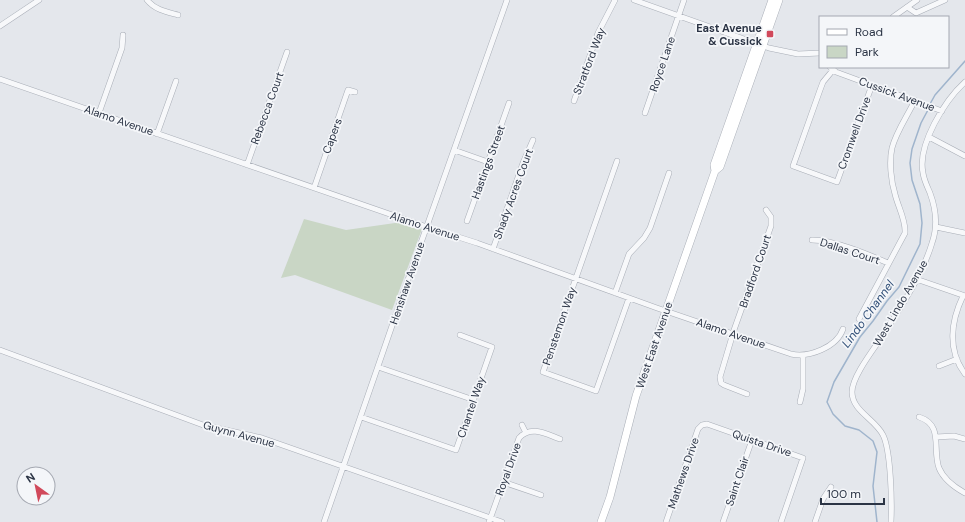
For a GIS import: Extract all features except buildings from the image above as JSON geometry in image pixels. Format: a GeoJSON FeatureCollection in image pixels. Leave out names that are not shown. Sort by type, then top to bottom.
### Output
{"type":"FeatureCollection","features":[{"type":"Feature","properties":{"kind":"main road","name":"West East Avenue"},"geometry":{"type":"LineString","coordinates":[[602,522],[633,407],[715,171],[720,167],[760,45],[772,0]]}},
{"type":"Feature","properties":{"kind":"main road","name":"West East Avenue"},"geometry":{"type":"LineString","coordinates":[[760,45],[779,0]]}},
{"type":"Feature","properties":{"kind":"street"},"geometry":{"type":"LineString","coordinates":[[0,26],[39,0]]}},
{"type":"Feature","properties":{"kind":"street"},"geometry":{"type":"LineString","coordinates":[[147,0],[158,9],[178,15]]}},
{"type":"Feature","properties":{"kind":"street","name":"Henshaw Avenue"},"geometry":{"type":"LineString","coordinates":[[324,522],[507,0]]}},
{"type":"Feature","properties":{"kind":"street","name":"Stratford Way"},"geometry":{"type":"LineString","coordinates":[[574,101],[598,33],[615,0]]}},
{"type":"Feature","properties":{"kind":"street"},"geometry":{"type":"LineString","coordinates":[[634,0],[680,15],[760,45],[794,54],[819,53]]}},
{"type":"Feature","properties":{"kind":"street","name":"Royce Lane"},"geometry":{"type":"LineString","coordinates":[[645,113],[684,0]]}},
{"type":"Feature","properties":{"kind":"street"},"geometry":{"type":"LineString","coordinates":[[894,16],[917,0]]}},
{"type":"Feature","properties":{"kind":"street"},"geometry":{"type":"LineString","coordinates":[[907,7],[916,13],[945,0]]}},
{"type":"Feature","properties":{"kind":"street"},"geometry":{"type":"LineString","coordinates":[[98,113],[122,48],[123,35]]}},
{"type":"Feature","properties":{"kind":"street","name":"Rebecca Court"},"geometry":{"type":"LineString","coordinates":[[247,164],[287,52]]}},
{"type":"Feature","properties":{"kind":"street","name":"Cussick Avenue"},"geometry":{"type":"LineString","coordinates":[[832,69],[940,109]]}},
{"type":"Feature","properties":{"kind":"street","name":"Cromwell Drive"},"geometry":{"type":"LineString","coordinates":[[832,69],[821,86],[793,166],[837,182],[872,85]]}},
{"type":"Feature","properties":{"kind":"street","name":"Alamo Avenue"},"geometry":{"type":"LineString","coordinates":[[0,79],[492,249],[666,311],[791,354],[803,356]]}},
{"type":"Feature","properties":{"kind":"street"},"geometry":{"type":"LineString","coordinates":[[157,134],[176,81]]}},
{"type":"Feature","properties":{"kind":"street","name":"West Lindo Avenue"},"geometry":{"type":"LineString","coordinates":[[891,522],[891,493],[886,441],[877,426],[856,406],[852,388],[859,372],[887,329],[916,279],[930,249],[936,227],[933,203],[922,170],[923,152],[940,109],[965,82]]}},
{"type":"Feature","properties":{"kind":"street","name":"Capers"},"geometry":{"type":"LineString","coordinates":[[314,188],[348,90],[355,92]]}},
{"type":"Feature","properties":{"kind":"street"},"geometry":{"type":"LineString","coordinates":[[859,319],[905,231],[894,190],[891,159],[892,149],[897,135],[915,100]]}},
{"type":"Feature","properties":{"kind":"street","name":"Hastings Street"},"geometry":{"type":"LineString","coordinates":[[467,221],[509,103]]}},
{"type":"Feature","properties":{"kind":"street"},"geometry":{"type":"LineString","coordinates":[[929,137],[965,156]]}},
{"type":"Feature","properties":{"kind":"street","name":"Shady Acres Court"},"geometry":{"type":"LineString","coordinates":[[492,249],[523,163],[533,140]]}},
{"type":"Feature","properties":{"kind":"street"},"geometry":{"type":"LineString","coordinates":[[454,150],[488,162]]}},
{"type":"Feature","properties":{"kind":"street","name":"Penstemon Way"},"geometry":{"type":"LineString","coordinates":[[618,161],[543,372],[596,391],[629,298]]}},
{"type":"Feature","properties":{"kind":"street"},"geometry":{"type":"LineString","coordinates":[[615,293],[629,254],[644,238],[650,228],[669,173]]}},
{"type":"Feature","properties":{"kind":"street","name":"Bradford Court"},"geometry":{"type":"LineString","coordinates":[[747,394],[726,386],[721,383],[720,379],[771,226],[771,218],[766,210]]}},
{"type":"Feature","properties":{"kind":"street"},"geometry":{"type":"LineString","coordinates":[[936,227],[965,233]]}},
{"type":"Feature","properties":{"kind":"street","name":"Dallas Court"},"geometry":{"type":"LineString","coordinates":[[812,240],[824,241],[857,251],[888,263]]}},
{"type":"Feature","properties":{"kind":"street"},"geometry":{"type":"LineString","coordinates":[[916,279],[964,296],[955,316],[953,325],[953,345],[957,359],[965,374]]}},
{"type":"Feature","properties":{"kind":"street"},"geometry":{"type":"LineString","coordinates":[[800,402],[803,390],[803,356],[826,347],[839,337],[843,329]]}},
{"type":"Feature","properties":{"kind":"street","name":"Chantel Way"},"geometry":{"type":"LineString","coordinates":[[361,417],[456,450],[492,347],[460,335]]}},
{"type":"Feature","properties":{"kind":"street","name":"Guynn Avenue"},"geometry":{"type":"LineString","coordinates":[[0,350],[203,425],[262,438],[490,520],[502,522]]}},
{"type":"Feature","properties":{"kind":"street"},"geometry":{"type":"LineString","coordinates":[[939,366],[957,359]]}},
{"type":"Feature","properties":{"kind":"street"},"geometry":{"type":"LineString","coordinates":[[378,367],[474,400]]}},
{"type":"Feature","properties":{"kind":"street"},"geometry":{"type":"LineString","coordinates":[[919,417],[929,422],[934,430],[936,437],[937,460],[941,472],[949,483],[965,493]]}},
{"type":"Feature","properties":{"kind":"street","name":"Quista Drive"},"geometry":{"type":"LineString","coordinates":[[702,425],[710,425],[803,458],[781,522]]}},
{"type":"Feature","properties":{"kind":"street","name":"Mathews Drive"},"geometry":{"type":"LineString","coordinates":[[666,522],[697,432],[702,425]]}},
{"type":"Feature","properties":{"kind":"street"},"geometry":{"type":"LineString","coordinates":[[522,426],[526,433]]}},
{"type":"Feature","properties":{"kind":"street","name":"Royal Drive"},"geometry":{"type":"LineString","coordinates":[[490,520],[517,442],[521,436],[526,433],[536,431],[560,439]]}},
{"type":"Feature","properties":{"kind":"street"},"geometry":{"type":"LineString","coordinates":[[936,437],[954,436],[965,439]]}},
{"type":"Feature","properties":{"kind":"street","name":"Saint Clair"},"geometry":{"type":"LineString","coordinates":[[723,522],[752,440]]}},
{"type":"Feature","properties":{"kind":"street"},"geometry":{"type":"LineString","coordinates":[[503,482],[541,495]]}},
{"type":"Feature","properties":{"kind":"street"},"geometry":{"type":"LineString","coordinates":[[815,522],[823,499],[831,487]]}},
{"type":"Feature","properties":{"kind":"green space"},"geometry":{"type":"Polygon","coordinates":[[[304,219],[346,230],[402,222],[422,229],[392,310],[295,275],[281,278],[304,219]]]}},
{"type":"Feature","properties":{"kind":"waterway","name":"Lindo Channel"},"geometry":{"type":"LineString","coordinates":[[930,104],[935,95],[965,61]]}},
{"type":"Feature","properties":{"kind":"waterway","name":"Lindo Channel"},"geometry":{"type":"LineString","coordinates":[[877,522],[873,486],[877,452],[873,441],[859,430],[845,426],[833,414],[827,402],[834,382],[860,337],[899,287],[920,244],[922,223],[920,204],[912,180],[910,163],[912,149],[921,123],[929,108]]}},
{"type":"Feature","properties":{"kind":"place","name":"East Avenue & Cussick"},"geometry":{"type":"Point","coordinates":[770,34]}}]}
